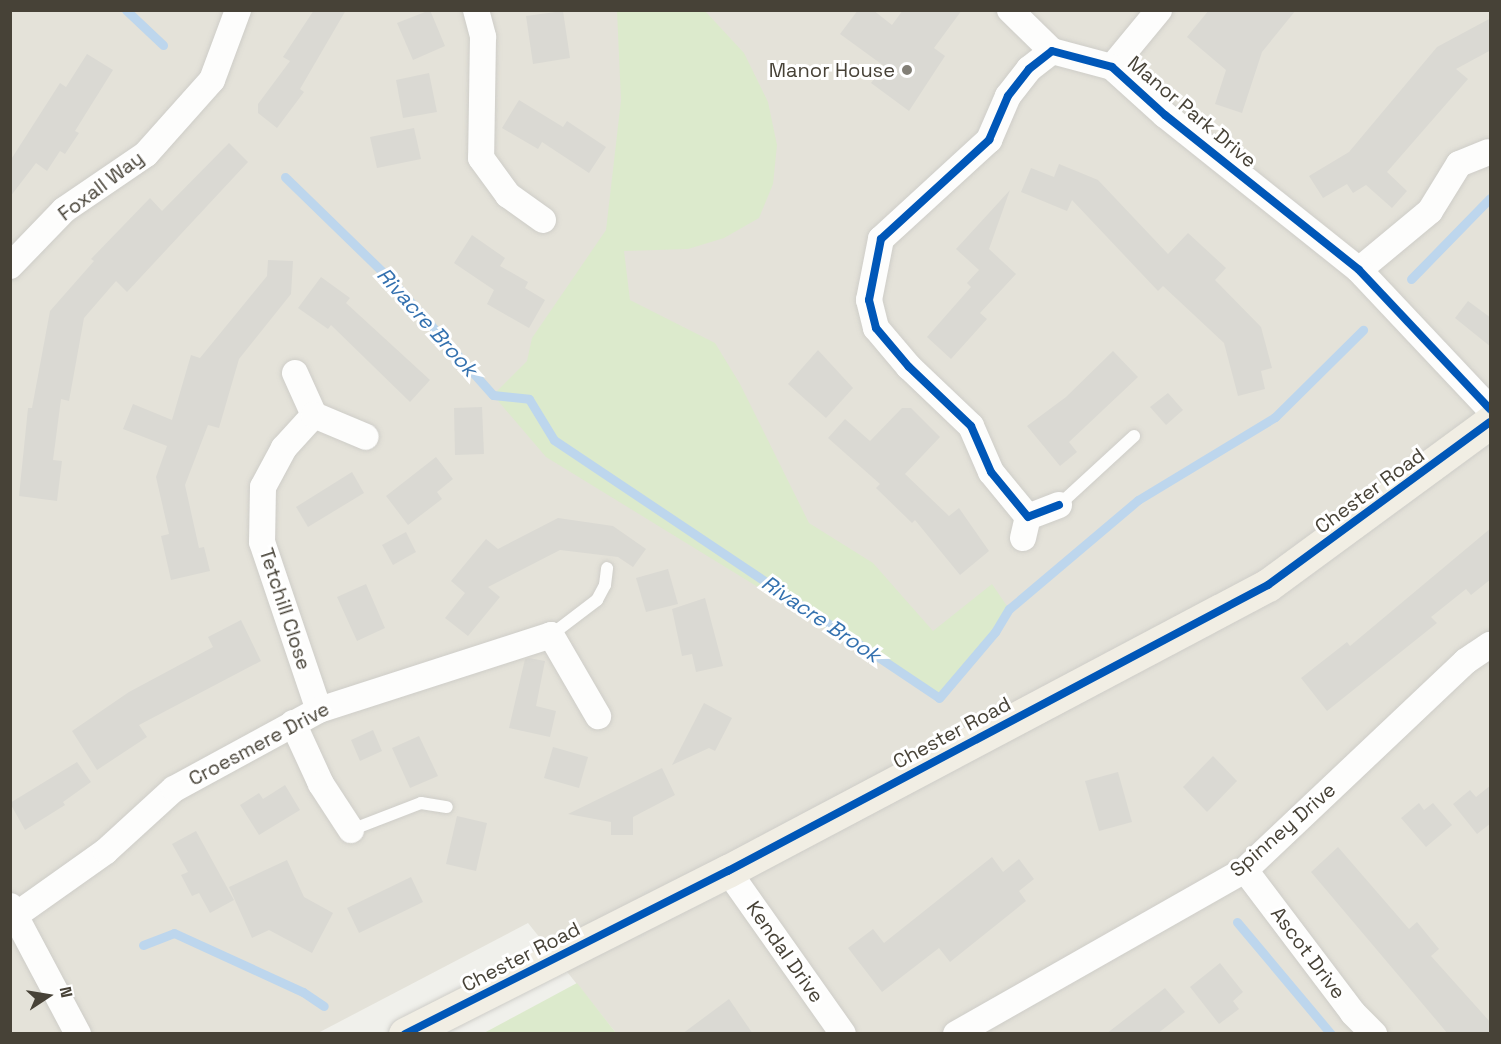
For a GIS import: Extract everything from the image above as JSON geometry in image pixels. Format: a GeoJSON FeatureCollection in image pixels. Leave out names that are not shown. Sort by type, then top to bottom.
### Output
{"type":"FeatureCollection","features":[{"type":"Feature","properties":{"kind":"main road","name":"Chester Road"},"geometry":{"type":"LineString","coordinates":[[405,1034],[728,871],[1268,585],[1491,422]]}},
{"type":"Feature","properties":{"kind":"street","name":"Foxall Way"},"geometry":{"type":"LineString","coordinates":[[10,266],[64,210],[146,154],[212,80],[238,10]]}},
{"type":"Feature","properties":{"kind":"street"},"geometry":{"type":"LineString","coordinates":[[476,10],[483,38],[481,158],[508,195],[543,220]]}},
{"type":"Feature","properties":{"kind":"street"},"geometry":{"type":"LineString","coordinates":[[1010,10],[1052,51],[1029,69],[1008,96],[989,140],[881,239],[869,300],[876,328],[909,367],[971,426],[991,472],[1026,528],[1059,505]]}},
{"type":"Feature","properties":{"kind":"street"},"geometry":{"type":"LineString","coordinates":[[1112,67],[1159,10]]}},
{"type":"Feature","properties":{"kind":"street","name":"Manor Park Drive"},"geometry":{"type":"LineString","coordinates":[[1052,51],[1112,67],[1165,115],[1359,270],[1491,409]]}},
{"type":"Feature","properties":{"kind":"street"},"geometry":{"type":"LineString","coordinates":[[1359,270],[1430,211],[1459,164],[1489,149]]}},
{"type":"Feature","properties":{"kind":"street"},"geometry":{"type":"LineString","coordinates":[[295,374],[314,416],[366,436]]}},
{"type":"Feature","properties":{"kind":"street","name":"Tetchill Close"},"geometry":{"type":"LineString","coordinates":[[314,416],[284,448],[263,487],[262,542],[319,710]]}},
{"type":"Feature","properties":{"kind":"street"},"geometry":{"type":"LineString","coordinates":[[551,635],[598,716]]}},
{"type":"Feature","properties":{"kind":"street","name":"Croesmere Drive"},"geometry":{"type":"LineString","coordinates":[[13,911],[106,851],[174,789],[292,723],[319,710],[551,635]]}},
{"type":"Feature","properties":{"kind":"street","name":"Spinney Drive"},"geometry":{"type":"LineString","coordinates":[[956,1034],[1245,870],[1466,661],[1491,645]]}},
{"type":"Feature","properties":{"kind":"street"},"geometry":{"type":"LineString","coordinates":[[292,723],[321,784],[351,830]]}},
{"type":"Feature","properties":{"kind":"street","name":"Ascot Drive"},"geometry":{"type":"LineString","coordinates":[[1245,870],[1353,1013],[1374,1034]]}},
{"type":"Feature","properties":{"kind":"street","name":"Kendal Drive"},"geometry":{"type":"LineString","coordinates":[[728,871],[843,1034]]}},
{"type":"Feature","properties":{"kind":"street"},"geometry":{"type":"LineString","coordinates":[[13,911],[78,1034]]}},
{"type":"Feature","properties":{"kind":"lane"},"geometry":{"type":"LineString","coordinates":[[1059,505],[1134,436]]}},
{"type":"Feature","properties":{"kind":"lane"},"geometry":{"type":"LineString","coordinates":[[551,635],[597,600],[605,585],[607,568]]}},
{"type":"Feature","properties":{"kind":"lane"},"geometry":{"type":"LineString","coordinates":[[351,830],[421,803],[447,807]]}},
{"type":"Feature","properties":{"kind":"shaded area"},"geometry":{"type":"Polygon","coordinates":[[[10,11],[1490,11],[1490,1033],[616,1033],[528,923],[318,1033],[11,1033],[10,11]]]}},
{"type":"Feature","properties":{"kind":"green space"},"geometry":{"type":"Polygon","coordinates":[[[617,11],[705,11],[744,53],[768,102],[777,145],[773,184],[759,218],[724,238],[688,249],[624,251],[630,300],[715,343],[740,384],[809,523],[873,563],[933,631],[992,584],[1009,609],[995,632],[939,698],[546,457],[493,395],[527,361],[532,338],[606,230],[621,100],[617,11]]]}},
{"type":"Feature","properties":{"kind":"green space"},"geometry":{"type":"Polygon","coordinates":[[[577,983],[616,1033],[484,1033],[577,983]]]}},
{"type":"Feature","properties":{"kind":"building"},"geometry":{"type":"Polygon","coordinates":[[[314,10],[346,10],[300,89],[304,92],[277,128],[258,113],[258,104],[290,61],[283,57],[314,10]]]}},
{"type":"Feature","properties":{"kind":"building"},"geometry":{"type":"Polygon","coordinates":[[[430,10],[445,46],[413,60],[397,23],[430,10]]]}},
{"type":"Feature","properties":{"kind":"building","name":"Manor House"},"geometry":{"type":"Polygon","coordinates":[[[858,10],[873,10],[892,25],[903,10],[962,10],[934,48],[945,56],[909,111],[871,83],[884,66],[840,34],[858,10]]]}},
{"type":"Feature","properties":{"kind":"building"},"geometry":{"type":"Polygon","coordinates":[[[1209,10],[1296,10],[1262,52],[1242,113],[1215,104],[1226,70],[1187,37],[1209,10]]]}},
{"type":"Feature","properties":{"kind":"building"},"geometry":{"type":"Polygon","coordinates":[[[563,11],[570,58],[533,64],[526,16],[563,11]]]}},
{"type":"Feature","properties":{"kind":"building"},"geometry":{"type":"Polygon","coordinates":[[[1491,18],[1491,50],[1456,69],[1468,79],[1387,172],[1407,191],[1392,208],[1366,185],[1353,193],[1347,184],[1323,198],[1309,176],[1349,152],[1437,47],[1491,18]]]}},
{"type":"Feature","properties":{"kind":"building"},"geometry":{"type":"Polygon","coordinates":[[[87,54],[113,70],[75,131],[79,133],[65,154],[60,151],[47,171],[36,163],[10,197],[10,161],[60,83],[66,87],[87,54]]]}},
{"type":"Feature","properties":{"kind":"building"},"geometry":{"type":"Polygon","coordinates":[[[429,73],[437,112],[403,118],[396,80],[429,73]]]}},
{"type":"Feature","properties":{"kind":"building"},"geometry":{"type":"Polygon","coordinates":[[[519,100],[563,127],[567,121],[606,147],[589,173],[542,142],[538,149],[502,128],[519,100]]]}},
{"type":"Feature","properties":{"kind":"building"},"geometry":{"type":"Polygon","coordinates":[[[414,128],[421,159],[377,168],[370,137],[414,128]]]}},
{"type":"Feature","properties":{"kind":"building"},"geometry":{"type":"Polygon","coordinates":[[[229,143],[248,162],[127,292],[116,281],[84,318],[69,401],[61,399],[53,460],[62,461],[57,501],[19,496],[28,408],[32,408],[50,311],[94,261],[91,259],[150,198],[162,211],[229,143]]]}},
{"type":"Feature","properties":{"kind":"building"},"geometry":{"type":"Polygon","coordinates":[[[1059,164],[1098,180],[1168,254],[1188,233],[1226,268],[1215,280],[1261,327],[1272,368],[1261,371],[1265,389],[1238,396],[1224,343],[1163,286],[1158,291],[1072,200],[1067,211],[1021,192],[1031,168],[1054,177],[1059,164]]]}},
{"type":"Feature","properties":{"kind":"building"},"geometry":{"type":"Polygon","coordinates":[[[1010,190],[989,249],[1016,274],[980,313],[987,319],[951,359],[927,337],[971,287],[967,283],[979,270],[956,249],[1010,190]]]}},
{"type":"Feature","properties":{"kind":"building"},"geometry":{"type":"Polygon","coordinates":[[[472,235],[505,258],[500,266],[528,282],[525,288],[545,300],[529,328],[487,304],[494,290],[454,263],[472,235]]]}},
{"type":"Feature","properties":{"kind":"building"},"geometry":{"type":"Polygon","coordinates":[[[268,260],[293,261],[291,294],[239,359],[219,428],[208,425],[185,485],[199,548],[204,547],[210,571],[171,580],[161,536],[169,534],[156,477],[167,446],[123,429],[133,404],[172,420],[191,355],[200,358],[267,276],[268,260]]]}},
{"type":"Feature","properties":{"kind":"building"},"geometry":{"type":"Polygon","coordinates":[[[321,277],[350,298],[346,303],[430,380],[410,402],[331,325],[328,329],[298,308],[321,277]]]}},
{"type":"Feature","properties":{"kind":"building"},"geometry":{"type":"Polygon","coordinates":[[[1468,301],[1491,318],[1491,347],[1455,318],[1468,301]]]}},
{"type":"Feature","properties":{"kind":"building"},"geometry":{"type":"Polygon","coordinates":[[[818,350],[853,388],[826,418],[788,384],[818,350]]]}},
{"type":"Feature","properties":{"kind":"building"},"geometry":{"type":"Polygon","coordinates":[[[1113,351],[1138,377],[1069,442],[1077,452],[1060,466],[1027,426],[1066,397],[1113,351]]]}},
{"type":"Feature","properties":{"kind":"building"},"geometry":{"type":"Polygon","coordinates":[[[1168,393],[1183,410],[1166,425],[1150,407],[1168,393]]]}},
{"type":"Feature","properties":{"kind":"building"},"geometry":{"type":"Polygon","coordinates":[[[482,407],[484,454],[455,455],[454,408],[482,407]]]}},
{"type":"Feature","properties":{"kind":"building"},"geometry":{"type":"Polygon","coordinates":[[[902,408],[911,408],[940,437],[905,474],[949,516],[959,508],[989,551],[960,575],[915,520],[912,523],[876,488],[880,484],[828,438],[845,419],[870,441],[902,408]]]}},
{"type":"Feature","properties":{"kind":"building"},"geometry":{"type":"Polygon","coordinates":[[[436,457],[453,479],[437,492],[442,499],[408,525],[386,496],[436,457]]]}},
{"type":"Feature","properties":{"kind":"building"},"geometry":{"type":"Polygon","coordinates":[[[352,472],[364,493],[308,527],[296,507],[352,472]]]}},
{"type":"Feature","properties":{"kind":"building"},"geometry":{"type":"Polygon","coordinates":[[[558,518],[613,526],[646,549],[633,567],[618,557],[560,550],[488,587],[500,597],[468,636],[445,618],[465,593],[451,581],[486,539],[498,549],[558,518]]]}},
{"type":"Feature","properties":{"kind":"building"},"geometry":{"type":"Polygon","coordinates":[[[1491,528],[1491,579],[1471,595],[1466,589],[1431,617],[1437,623],[1327,711],[1301,678],[1347,642],[1350,646],[1491,528]]]}},
{"type":"Feature","properties":{"kind":"building"},"geometry":{"type":"Polygon","coordinates":[[[406,532],[416,552],[393,565],[382,545],[406,532]]]}},
{"type":"Feature","properties":{"kind":"building"},"geometry":{"type":"Polygon","coordinates":[[[668,569],[678,604],[646,612],[636,578],[668,569]]]}},
{"type":"Feature","properties":{"kind":"building"},"geometry":{"type":"Polygon","coordinates":[[[366,584],[385,628],[357,641],[337,597],[366,584]]]}},
{"type":"Feature","properties":{"kind":"building"},"geometry":{"type":"Polygon","coordinates":[[[705,598],[723,666],[696,672],[692,654],[682,656],[672,609],[705,598]]]}},
{"type":"Feature","properties":{"kind":"building"},"geometry":{"type":"Polygon","coordinates":[[[241,620],[261,661],[139,725],[147,737],[97,770],[72,731],[129,692],[213,647],[208,637],[241,620]]]}},
{"type":"Feature","properties":{"kind":"building"},"geometry":{"type":"Polygon","coordinates":[[[525,659],[545,661],[536,706],[556,711],[550,737],[509,728],[525,659]]]}},
{"type":"Feature","properties":{"kind":"building"},"geometry":{"type":"Polygon","coordinates":[[[704,703],[732,718],[715,751],[709,748],[672,765],[704,703]]]}},
{"type":"Feature","properties":{"kind":"building"},"geometry":{"type":"Polygon","coordinates":[[[373,730],[382,751],[360,761],[351,740],[373,730]]]}},
{"type":"Feature","properties":{"kind":"building"},"geometry":{"type":"Polygon","coordinates":[[[419,736],[438,776],[410,788],[392,748],[419,736]]]}},
{"type":"Feature","properties":{"kind":"building"},"geometry":{"type":"Polygon","coordinates":[[[553,747],[588,757],[579,788],[544,778],[553,747]]]}},
{"type":"Feature","properties":{"kind":"building"},"geometry":{"type":"Polygon","coordinates":[[[1213,756],[1237,781],[1207,812],[1183,787],[1213,756]]]}},
{"type":"Feature","properties":{"kind":"building"},"geometry":{"type":"Polygon","coordinates":[[[77,762],[91,782],[63,802],[65,805],[25,830],[10,803],[77,762]]]}},
{"type":"Feature","properties":{"kind":"building"},"geometry":{"type":"Polygon","coordinates":[[[662,768],[675,795],[633,817],[633,835],[611,835],[611,822],[568,814],[662,768]]]}},
{"type":"Feature","properties":{"kind":"building"},"geometry":{"type":"Polygon","coordinates":[[[1118,772],[1132,822],[1099,831],[1085,781],[1118,772]]]}},
{"type":"Feature","properties":{"kind":"building"},"geometry":{"type":"Polygon","coordinates":[[[285,785],[300,810],[259,835],[240,805],[259,793],[263,799],[285,785]]]}},
{"type":"Feature","properties":{"kind":"building"},"geometry":{"type":"Polygon","coordinates":[[[1491,785],[1491,823],[1477,834],[1453,804],[1470,790],[1476,797],[1491,785]]]}},
{"type":"Feature","properties":{"kind":"building"},"geometry":{"type":"Polygon","coordinates":[[[1419,803],[1424,810],[1433,803],[1452,825],[1426,847],[1401,818],[1419,803]]]}},
{"type":"Feature","properties":{"kind":"building"},"geometry":{"type":"Polygon","coordinates":[[[457,816],[487,823],[476,871],[446,864],[457,816]]]}},
{"type":"Feature","properties":{"kind":"building"},"geometry":{"type":"Polygon","coordinates":[[[196,831],[234,900],[210,913],[199,893],[192,896],[181,875],[188,872],[172,844],[196,831]]]}},
{"type":"Feature","properties":{"kind":"building"},"geometry":{"type":"Polygon","coordinates":[[[1338,847],[1409,929],[1417,922],[1439,949],[1431,956],[1491,1023],[1491,1034],[1448,1034],[1311,872],[1338,847]]]}},
{"type":"Feature","properties":{"kind":"building"},"geometry":{"type":"Polygon","coordinates":[[[992,857],[1003,872],[1019,859],[1034,879],[1019,891],[1026,901],[950,962],[939,948],[882,992],[848,948],[873,929],[884,943],[992,857]]]}},
{"type":"Feature","properties":{"kind":"building"},"geometry":{"type":"Polygon","coordinates":[[[287,860],[304,897],[333,913],[312,953],[269,930],[252,938],[229,887],[287,860]]]}},
{"type":"Feature","properties":{"kind":"building"},"geometry":{"type":"Polygon","coordinates":[[[411,877],[423,902],[359,933],[347,908],[411,877]]]}},
{"type":"Feature","properties":{"kind":"building"},"geometry":{"type":"Polygon","coordinates":[[[1220,963],[1243,992],[1233,1001],[1239,1009],[1219,1024],[1190,987],[1220,963]]]}},
{"type":"Feature","properties":{"kind":"building"},"geometry":{"type":"Polygon","coordinates":[[[1165,988],[1185,1012],[1157,1034],[1106,1034],[1165,988]]]}},
{"type":"Feature","properties":{"kind":"building"},"geometry":{"type":"Polygon","coordinates":[[[729,999],[753,1034],[682,1034],[729,999]]]}},
{"type":"Feature","properties":{"kind":"waterway","name":"Rivacre Brook"},"geometry":{"type":"LineString","coordinates":[[126,10],[163,45]]}},
{"type":"Feature","properties":{"kind":"waterway","name":"Rivacre Brook"},"geometry":{"type":"LineString","coordinates":[[285,177],[390,279],[493,395],[529,399],[554,440],[939,698],[995,632],[1009,609],[1138,500],[1275,417],[1363,330]]}},
{"type":"Feature","properties":{"kind":"waterway"},"geometry":{"type":"LineString","coordinates":[[1411,279],[1490,198]]}},
{"type":"Feature","properties":{"kind":"waterway"},"geometry":{"type":"LineString","coordinates":[[1237,922],[1331,1034]]}},
{"type":"Feature","properties":{"kind":"waterway"},"geometry":{"type":"LineString","coordinates":[[143,945],[174,933],[303,992],[324,1006]]}},
{"type":"Feature","properties":{"kind":"cycle path"},"geometry":{"type":"LineString","coordinates":[[1059,505],[1028,517],[991,472],[971,426],[909,367],[876,328],[869,300],[881,239],[989,140],[1008,96],[1029,69],[1052,51],[1112,67],[1165,115],[1359,270],[1490,409]]}},
{"type":"Feature","properties":{"kind":"cycle path"},"geometry":{"type":"LineString","coordinates":[[405,1034],[728,871],[1268,585],[1490,422]]}},
{"type":"Feature","properties":{"kind":"place","name":"Manor House"},"geometry":{"type":"Point","coordinates":[907,70]}}]}
